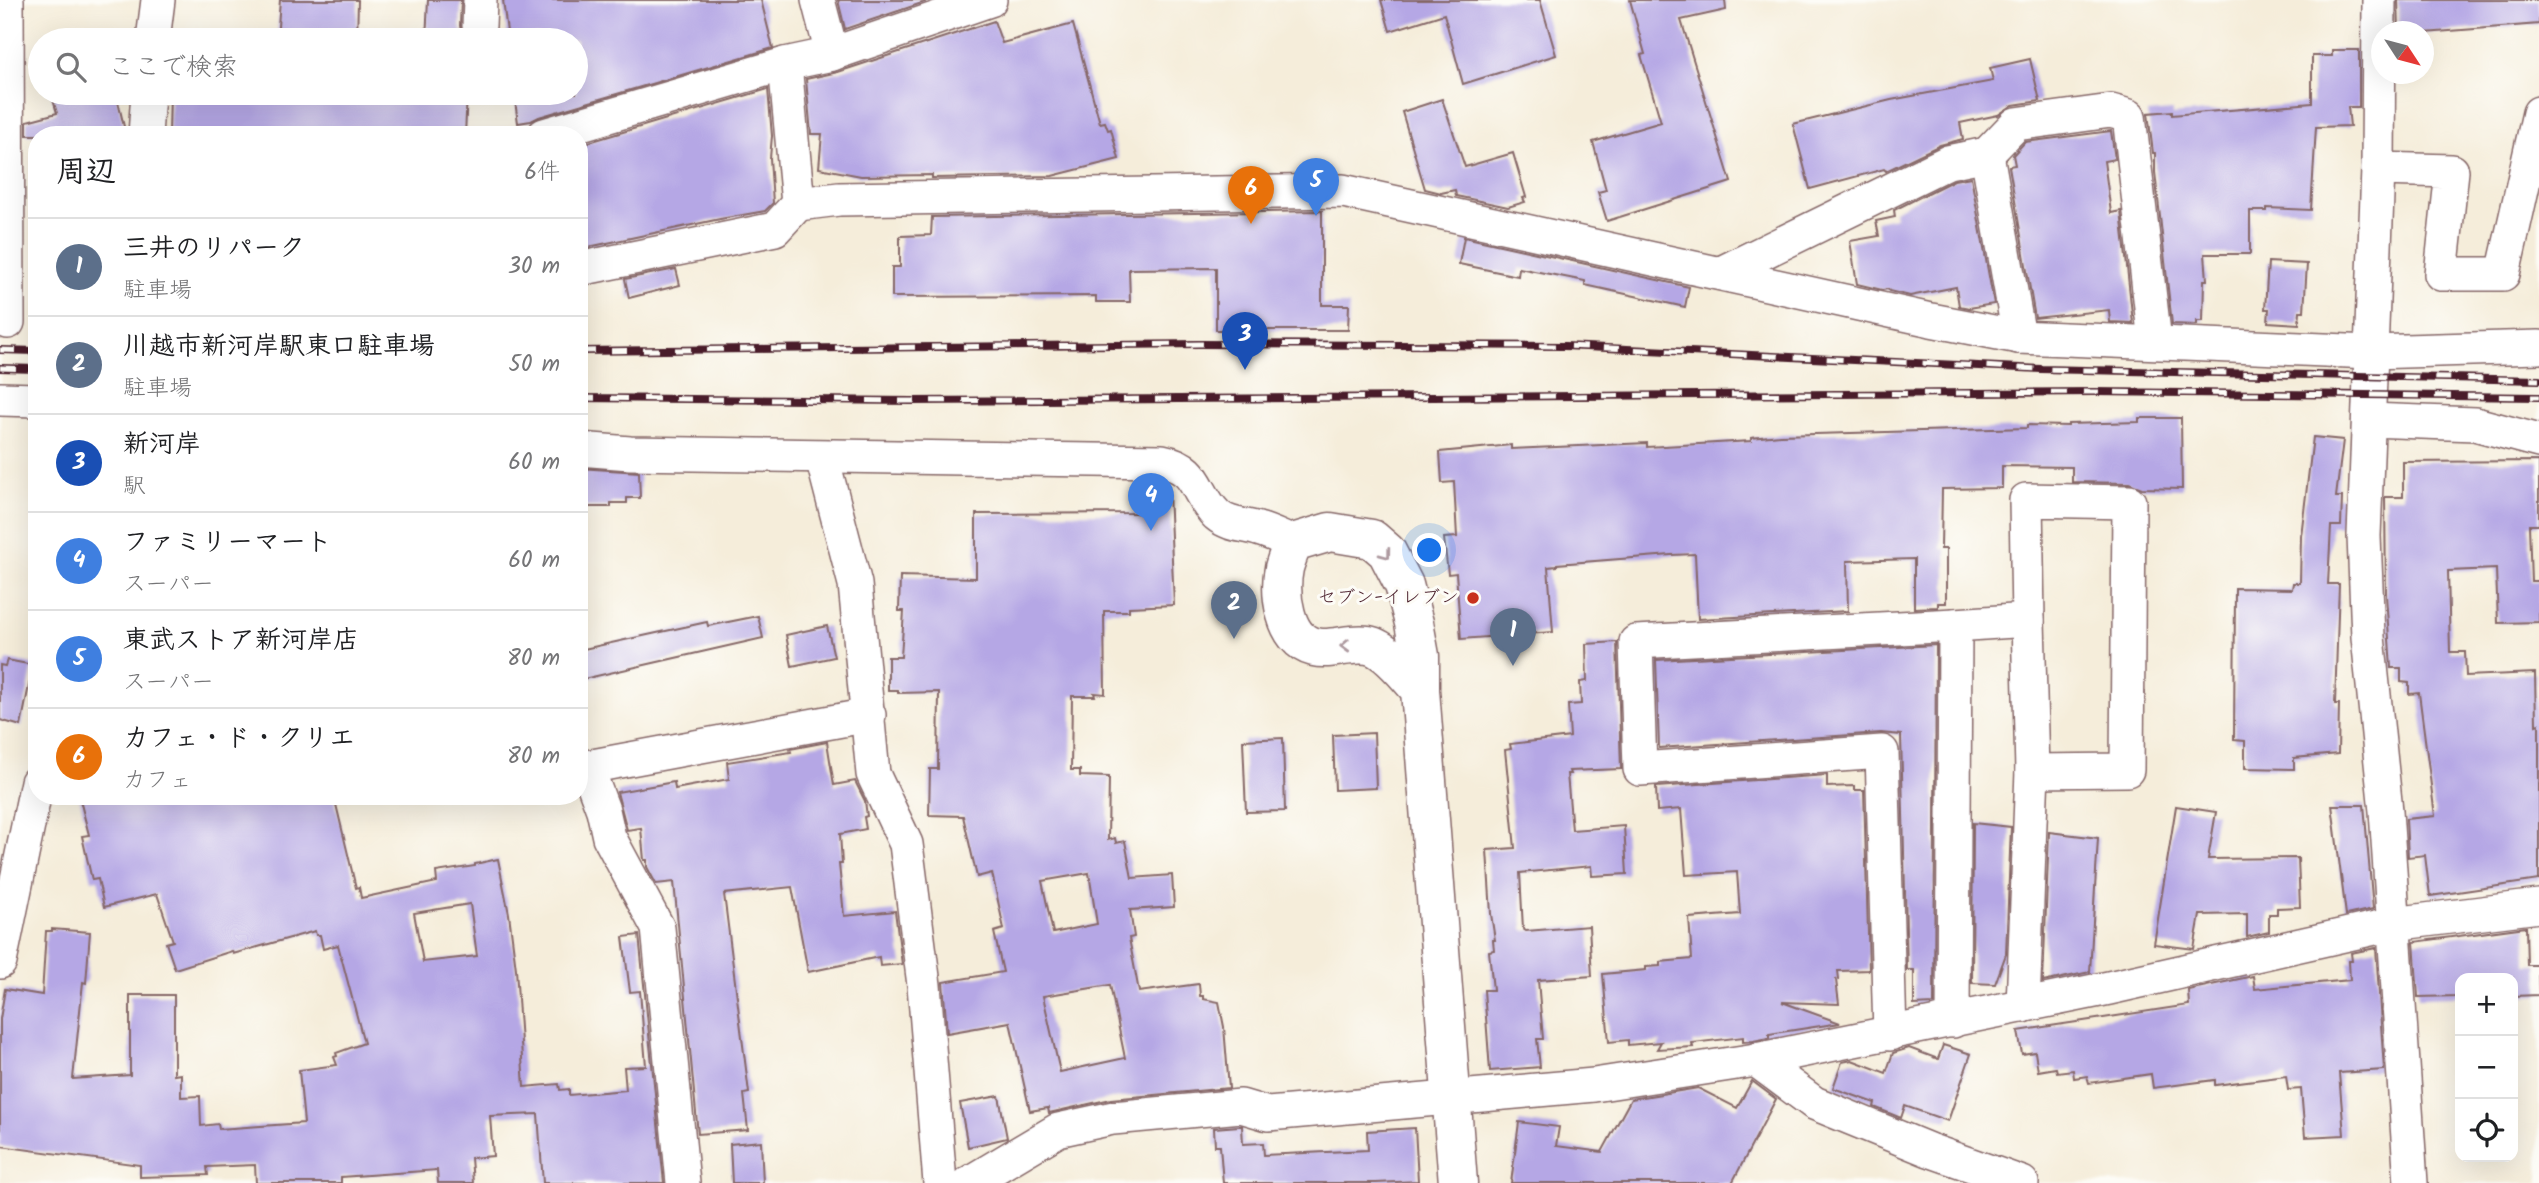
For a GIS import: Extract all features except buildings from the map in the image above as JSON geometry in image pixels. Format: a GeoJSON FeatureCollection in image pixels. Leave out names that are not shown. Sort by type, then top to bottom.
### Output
{"type":"FeatureCollection","features":[{"type":"Feature","properties":{"kind":"street"},"geometry":{"type":"LineString","coordinates":[[7,0],[15,320]]}},
{"type":"Feature","properties":{"kind":"street"},"geometry":{"type":"LineString","coordinates":[[154,28],[158,0]]}},
{"type":"Feature","properties":{"kind":"street"},"geometry":{"type":"LineString","coordinates":[[818,0],[832,54]]}},
{"type":"Feature","properties":{"kind":"street"},"geometry":{"type":"LineString","coordinates":[[2379,0],[2378,169],[2364,536],[2368,638],[2385,799],[2411,1183]]}},
{"type":"Feature","properties":{"kind":"street"},"geometry":{"type":"LineString","coordinates":[[575,126],[785,64],[832,54],[976,2]]}},
{"type":"Feature","properties":{"kind":"street"},"geometry":{"type":"LineString","coordinates":[[785,64],[798,204]]}},
{"type":"Feature","properties":{"kind":"street"},"geometry":{"type":"LineString","coordinates":[[146,126],[147,105]]}},
{"type":"Feature","properties":{"kind":"street"},"geometry":{"type":"LineString","coordinates":[[1721,273],[1948,162],[1987,154],[2016,124],[2111,111],[2129,116],[2155,342]]}},
{"type":"Feature","properties":{"kind":"street"},"geometry":{"type":"LineString","coordinates":[[2378,169],[2452,171],[2441,274],[2503,274],[2539,113]]}},
{"type":"Feature","properties":{"kind":"street"},"geometry":{"type":"LineString","coordinates":[[1987,154],[2019,337]]}},
{"type":"Feature","properties":{"kind":"street"},"geometry":{"type":"LineString","coordinates":[[588,267],[775,229],[798,204],[853,198],[1343,191],[2019,337],[2371,352],[2539,347]]}},
{"type":"Feature","properties":{"kind":"street"},"geometry":{"type":"LineString","coordinates":[[0,399],[28,400]]}},
{"type":"Feature","properties":{"kind":"street"},"geometry":{"type":"LineString","coordinates":[[2369,420],[2474,424],[2539,441]]}},
{"type":"Feature","properties":{"kind":"street"},"geometry":{"type":"LineString","coordinates":[[588,450],[630,453],[1174,463],[1187,471],[1219,517],[1234,525],[1260,529],[1293,543],[1330,532],[1372,539],[1387,552],[1404,585],[1420,656],[1420,690],[1458,1183]]}},
{"type":"Feature","properties":{"kind":"street"},"geometry":{"type":"LineString","coordinates":[[822,457],[855,584],[873,774],[906,844],[925,985],[940,1183]]}},
{"type":"Feature","properties":{"kind":"street"},"geometry":{"type":"LineString","coordinates":[[2023,1006],[2032,771],[2026,500],[2129,502],[2127,770],[2032,771]]}},
{"type":"Feature","properties":{"kind":"street"},"geometry":{"type":"LineString","coordinates":[[1293,543],[1283,569],[1283,605],[1291,628],[1300,641],[1314,647],[1369,645],[1390,658],[1420,690]]}},
{"type":"Feature","properties":{"kind":"street"},"geometry":{"type":"LineString","coordinates":[[1890,1034],[1882,752],[1640,769],[1636,642],[2028,620]]}},
{"type":"Feature","properties":{"kind":"street"},"geometry":{"type":"LineString","coordinates":[[1953,1021],[1955,625]]}},
{"type":"Feature","properties":{"kind":"street"},"geometry":{"type":"LineString","coordinates":[[588,767],[869,715]]}},
{"type":"Feature","properties":{"kind":"street"},"geometry":{"type":"LineString","coordinates":[[588,770],[603,810],[609,837],[658,928],[683,1183]]}},
{"type":"Feature","properties":{"kind":"street"},"geometry":{"type":"LineString","coordinates":[[0,962],[32,805]]}},
{"type":"Feature","properties":{"kind":"street"},"geometry":{"type":"LineString","coordinates":[[969,1183],[1058,1130],[1113,1118],[1241,1106],[1268,1114],[1621,1082],[1890,1034],[2393,924],[2539,906]]}},
{"type":"Feature","properties":{"kind":"street"},"geometry":{"type":"LineString","coordinates":[[1756,1060],[1814,1103],[1929,1150],[2022,1183]]}},
{"type":"Feature","properties":{"kind":"railway"},"geometry":{"type":"LineString","coordinates":[[588,351],[1199,344],[1565,346],[2041,369],[2539,380]]}},
{"type":"Feature","properties":{"kind":"railway"},"geometry":{"type":"LineString","coordinates":[[0,350],[28,351]]}},
{"type":"Feature","properties":{"kind":"railway"},"geometry":{"type":"LineString","coordinates":[[0,368],[28,369]]}},
{"type":"Feature","properties":{"kind":"railway"},"geometry":{"type":"LineString","coordinates":[[588,398],[912,401],[2094,392],[2539,397]]}},
{"type":"Feature","properties":{"kind":"place","name":"東武ストア新河岸店"},"geometry":{"type":"Point","coordinates":[1316,216]}},
{"type":"Feature","properties":{"kind":"place","name":"カフェ・ド・クリエ"},"geometry":{"type":"Point","coordinates":[1251,224]}},
{"type":"Feature","properties":{"kind":"place","name":"新河岸"},"geometry":{"type":"Point","coordinates":[1245,370]}},
{"type":"Feature","properties":{"kind":"place","name":"ファミリーマート"},"geometry":{"type":"Point","coordinates":[1151,531]}},
{"type":"Feature","properties":{"kind":"place","name":"セブン-イレブン"},"geometry":{"type":"Point","coordinates":[1473,598]}},
{"type":"Feature","properties":{"kind":"place","name":"川越市新河岸駅東口駐車場"},"geometry":{"type":"Point","coordinates":[1234,639]}},
{"type":"Feature","properties":{"kind":"place","name":"三井のリパーク"},"geometry":{"type":"Point","coordinates":[1513,666]}}]}
